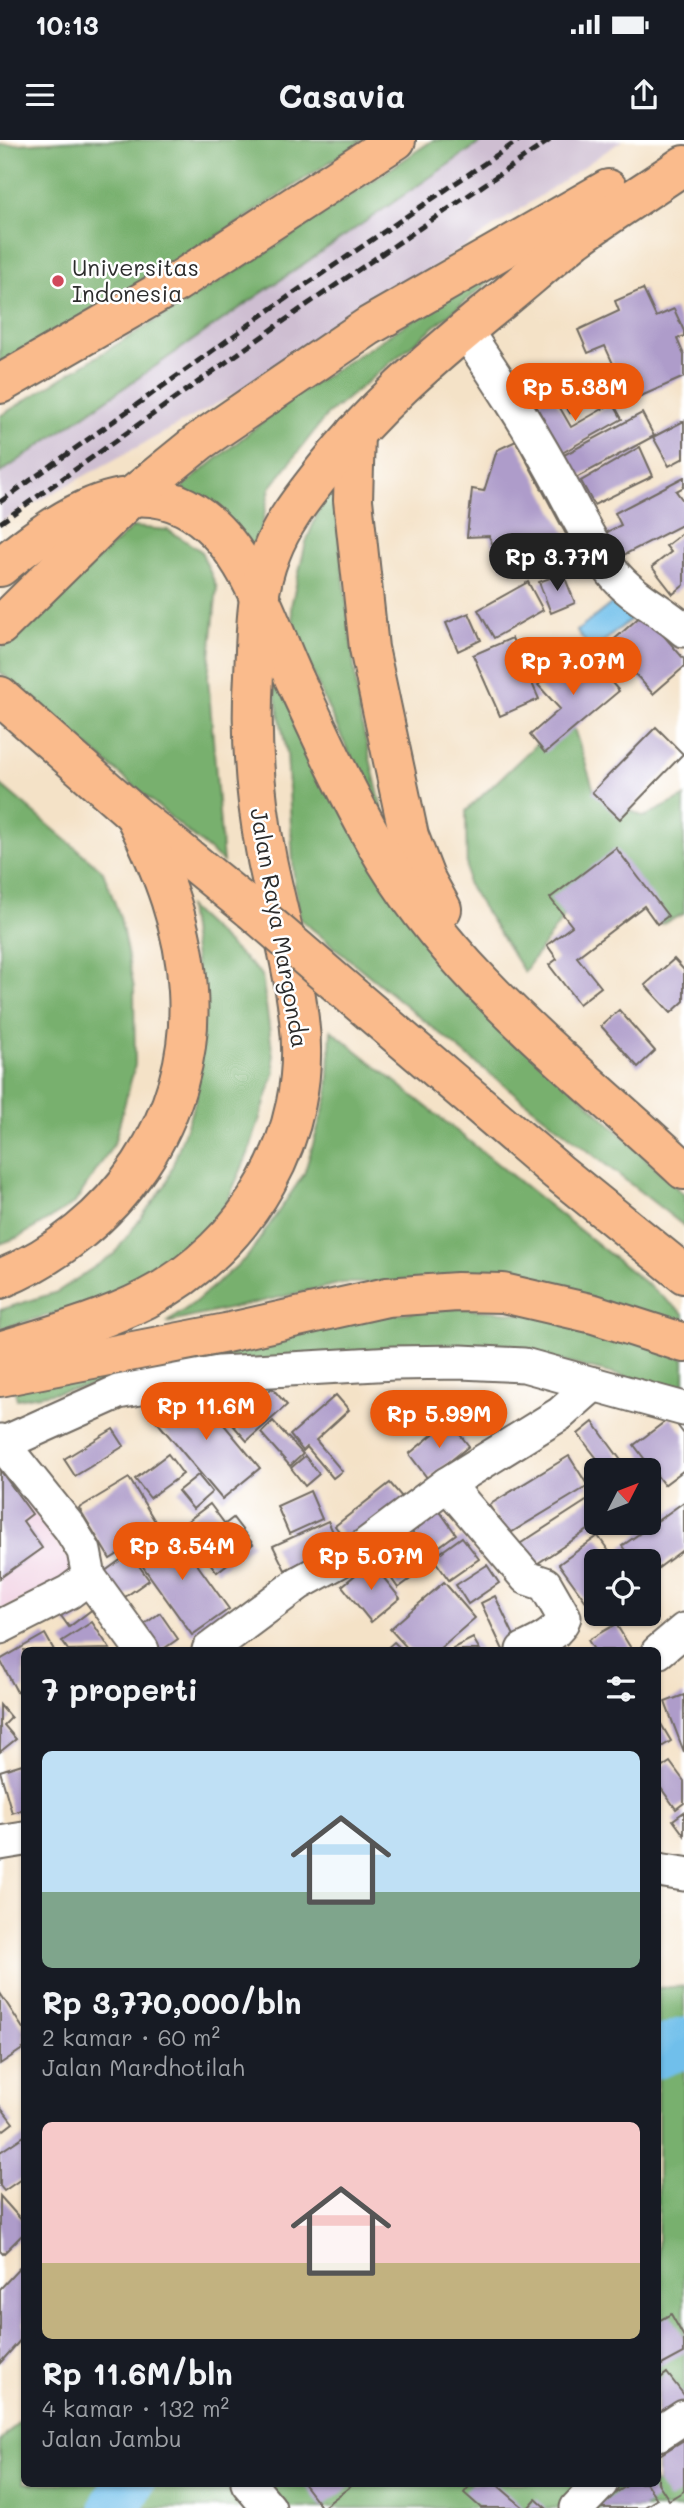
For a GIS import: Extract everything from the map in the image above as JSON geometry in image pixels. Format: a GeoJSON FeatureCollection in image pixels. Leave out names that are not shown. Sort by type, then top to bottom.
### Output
{"type":"FeatureCollection","features":[{"type":"Feature","properties":{"kind":"main road"},"geometry":{"type":"LineString","coordinates":[[0,384],[177,282],[396,140]]}},
{"type":"Feature","properties":{"kind":"main road"},"geometry":{"type":"LineString","coordinates":[[0,626],[131,497],[200,440],[369,326],[617,184],[683,162]]}},
{"type":"Feature","properties":{"kind":"main road","name":"Jalan Raya Margonda"},"geometry":{"type":"LineString","coordinates":[[0,1351],[143,1301],[188,1272],[226,1238],[251,1208],[272,1175],[283,1151],[296,1105],[302,1043],[296,994],[266,856],[255,786],[251,723],[258,594],[270,554],[287,518],[378,407],[423,365],[577,238],[683,162]]}},
{"type":"Feature","properties":{"kind":"main road"},"geometry":{"type":"LineString","coordinates":[[355,433],[353,500],[362,599],[369,648],[410,836],[426,880],[442,910],[570,1068]]}},
{"type":"Feature","properties":{"kind":"main road"},"geometry":{"type":"LineString","coordinates":[[0,567],[64,520],[98,505],[131,497],[156,497],[169,500],[200,516],[228,544],[258,594],[335,765],[377,846],[428,920],[512,1013],[684,1170]]}},
{"type":"Feature","properties":{"kind":"main road"},"geometry":{"type":"LineString","coordinates":[[0,696],[134,814],[558,1172],[684,1274]]}},
{"type":"Feature","properties":{"kind":"main road"},"geometry":{"type":"LineString","coordinates":[[0,1279],[58,1250],[106,1209],[138,1171],[152,1148],[163,1126],[176,1087],[184,1054],[188,1013],[185,965],[175,912],[160,868],[134,814]]}},
{"type":"Feature","properties":{"kind":"main road"},"geometry":{"type":"LineString","coordinates":[[0,1377],[226,1333],[387,1297],[457,1292],[515,1296],[594,1314],[684,1343]]}},
{"type":"Feature","properties":{"kind":"street"},"geometry":{"type":"LineString","coordinates":[[465,330],[523,418],[589,537],[614,574],[684,630]]}},
{"type":"Feature","properties":{"kind":"street"},"geometry":{"type":"LineString","coordinates":[[140,1647],[89,1577],[85,1551],[59,1514],[1,1444],[118,1392],[219,1373],[394,1363],[524,1365],[684,1409]]}},
{"type":"Feature","properties":{"kind":"street"},"geometry":{"type":"LineString","coordinates":[[213,1647],[299,1583],[361,1549],[447,1484],[561,1414],[594,1384]]}},
{"type":"Feature","properties":{"kind":"street"},"geometry":{"type":"LineString","coordinates":[[447,1484],[527,1578],[545,1584],[564,1617],[561,1626],[536,1647]]}},
{"type":"Feature","properties":{"kind":"street"},"geometry":{"type":"LineString","coordinates":[[0,1628],[69,1592],[89,1577]]}},
{"type":"Feature","properties":{"kind":"street"},"geometry":{"type":"LineString","coordinates":[[661,1649],[684,1630]]}},
{"type":"Feature","properties":{"kind":"street"},"geometry":{"type":"LineString","coordinates":[[0,1843],[21,1840]]}},
{"type":"Feature","properties":{"kind":"street"},"geometry":{"type":"LineString","coordinates":[[661,1870],[684,1874]]}},
{"type":"Feature","properties":{"kind":"street"},"geometry":{"type":"LineString","coordinates":[[661,2432],[684,2417]]}},
{"type":"Feature","properties":{"kind":"street"},"geometry":{"type":"LineString","coordinates":[[251,2487],[269,2508]]}},
{"type":"Feature","properties":{"kind":"street"},"geometry":{"type":"LineString","coordinates":[[577,2508],[597,2487]]}},
{"type":"Feature","properties":{"kind":"shaded area"},"geometry":{"type":"Polygon","coordinates":[[[484,140],[623,140],[295,361],[0,522],[0,473],[484,140]]]}},
{"type":"Feature","properties":{"kind":"shaded area"},"geometry":{"type":"Polygon","coordinates":[[[0,1464],[77,1572],[0,1611],[0,1464]]]}},
{"type":"Feature","properties":{"kind":"green space","name":"Universitas Indonesia"},"geometry":{"type":"Polygon","coordinates":[[[81,140],[363,140],[0,381],[0,145],[81,140]]]}},
{"type":"Feature","properties":{"kind":"green space"},"geometry":{"type":"Polygon","coordinates":[[[433,140],[484,140],[0,473],[0,416],[269,251],[433,140]]]}},
{"type":"Feature","properties":{"kind":"green space"},"geometry":{"type":"Polygon","coordinates":[[[552,230],[327,415],[270,488],[254,562],[182,487],[293,397],[552,230]]]}},
{"type":"Feature","properties":{"kind":"green space"},"geometry":{"type":"Polygon","coordinates":[[[332,477],[360,716],[389,839],[322,695],[295,630],[291,606],[306,542],[332,477]]]}},
{"type":"Feature","properties":{"kind":"green space"},"geometry":{"type":"Polygon","coordinates":[[[133,527],[168,530],[201,551],[217,588],[208,677],[223,862],[0,672],[0,649],[133,527]]]}},
{"type":"Feature","properties":{"kind":"green space"},"geometry":{"type":"Polygon","coordinates":[[[270,671],[443,963],[684,1195],[684,1226],[476,1063],[300,919],[294,881],[287,753],[270,671]]]}},
{"type":"Feature","properties":{"kind":"green space"},"geometry":{"type":"Polygon","coordinates":[[[569,713],[595,793],[644,817],[684,797],[684,914],[661,924],[611,852],[524,972],[467,883],[466,811],[569,713]]]}},
{"type":"Feature","properties":{"kind":"green space"},"geometry":{"type":"Polygon","coordinates":[[[0,784],[103,871],[120,917],[134,988],[135,1065],[114,1144],[74,1204],[19,1237],[0,1244],[0,784]]]}},
{"type":"Feature","properties":{"kind":"green space"},"geometry":{"type":"Polygon","coordinates":[[[188,907],[262,975],[275,1071],[249,1152],[222,1213],[161,1272],[92,1303],[0,1329],[0,1310],[57,1292],[114,1254],[166,1184],[196,1099],[203,1020],[188,907]]]}},
{"type":"Feature","properties":{"kind":"green space"},"geometry":{"type":"Polygon","coordinates":[[[331,1030],[684,1314],[684,1323],[510,1283],[343,1283],[166,1323],[194,1303],[248,1256],[304,1174],[328,1095],[331,1030]]]}},
{"type":"Feature","properties":{"kind":"green space"},"geometry":{"type":"Polygon","coordinates":[[[459,1308],[568,1318],[684,1358],[684,1391],[552,1359],[213,1365],[17,1399],[14,1388],[372,1316],[459,1308]]]}},
{"type":"Feature","properties":{"kind":"green space"},"geometry":{"type":"Polygon","coordinates":[[[684,1986],[684,2508],[0,2508],[0,2442],[21,2419],[21,2487],[661,2487],[661,1988],[684,1986]]]}},
{"type":"Feature","properties":{"kind":"water"},"geometry":{"type":"Polygon","coordinates":[[[621,596],[636,615],[592,651],[577,631],[621,596]]]}},
{"type":"Feature","properties":{"kind":"building"},"geometry":{"type":"Polygon","coordinates":[[[643,289],[656,317],[674,309],[684,331],[684,336],[677,339],[684,355],[684,377],[630,401],[605,346],[588,353],[578,330],[619,311],[615,301],[643,289]]]}},
{"type":"Feature","properties":{"kind":"building"},"geometry":{"type":"Polygon","coordinates":[[[590,367],[606,389],[570,413],[555,390],[590,367]]]}},
{"type":"Feature","properties":{"kind":"building"},"geometry":{"type":"Polygon","coordinates":[[[552,394],[571,427],[613,403],[622,419],[562,453],[535,404],[552,394]]]}},
{"type":"Feature","properties":{"kind":"building"},"geometry":{"type":"Polygon","coordinates":[[[642,413],[654,436],[576,478],[564,455],[642,413]]]}},
{"type":"Feature","properties":{"kind":"building"},"geometry":{"type":"Polygon","coordinates":[[[684,421],[684,458],[669,466],[653,437],[684,421]]]}},
{"type":"Feature","properties":{"kind":"building"},"geometry":{"type":"Polygon","coordinates":[[[516,441],[568,538],[503,568],[489,536],[467,537],[472,489],[484,491],[497,450],[516,441]]]}},
{"type":"Feature","properties":{"kind":"building"},"geometry":{"type":"Polygon","coordinates":[[[640,447],[653,476],[594,505],[581,481],[640,447]]]}},
{"type":"Feature","properties":{"kind":"building"},"geometry":{"type":"Polygon","coordinates":[[[684,477],[684,487],[676,491],[684,502],[684,524],[616,559],[603,534],[621,525],[615,513],[684,477]]]}},
{"type":"Feature","properties":{"kind":"building"},"geometry":{"type":"Polygon","coordinates":[[[684,532],[684,585],[673,594],[652,567],[671,552],[666,546],[684,532]]]}},
{"type":"Feature","properties":{"kind":"building"},"geometry":{"type":"Polygon","coordinates":[[[563,573],[575,603],[551,613],[539,582],[563,573]]]}},
{"type":"Feature","properties":{"kind":"building"},"geometry":{"type":"Polygon","coordinates":[[[528,582],[543,610],[494,638],[478,610],[528,582]]]}},
{"type":"Feature","properties":{"kind":"building"},"geometry":{"type":"Polygon","coordinates":[[[469,613],[481,640],[458,651],[446,623],[469,613]]]}},
{"type":"Feature","properties":{"kind":"building"},"geometry":{"type":"Polygon","coordinates":[[[644,613],[684,659],[684,667],[653,694],[609,644],[644,613]]]}},
{"type":"Feature","properties":{"kind":"building"},"geometry":{"type":"Polygon","coordinates":[[[512,638],[539,699],[500,716],[473,655],[512,638]]]}},
{"type":"Feature","properties":{"kind":"building"},"geometry":{"type":"Polygon","coordinates":[[[581,647],[619,691],[545,753],[530,735],[560,709],[538,685],[581,647]]]}},
{"type":"Feature","properties":{"kind":"building"},"geometry":{"type":"Polygon","coordinates":[[[656,727],[683,754],[620,819],[592,792],[656,727]]]}},
{"type":"Feature","properties":{"kind":"building"},"geometry":{"type":"Polygon","coordinates":[[[616,848],[668,916],[657,924],[644,906],[577,957],[601,987],[579,1004],[549,965],[557,959],[547,945],[572,926],[550,898],[616,848]]]}},
{"type":"Feature","properties":{"kind":"building"},"geometry":{"type":"Polygon","coordinates":[[[674,959],[684,970],[684,1001],[671,1013],[645,985],[674,959]]]}},
{"type":"Feature","properties":{"kind":"building"},"geometry":{"type":"Polygon","coordinates":[[[619,1010],[655,1051],[638,1067],[601,1026],[619,1010]]]}},
{"type":"Feature","properties":{"kind":"building"},"geometry":{"type":"Polygon","coordinates":[[[191,1385],[260,1468],[222,1499],[153,1417],[191,1385]]]}},
{"type":"Feature","properties":{"kind":"building"},"geometry":{"type":"Polygon","coordinates":[[[272,1388],[287,1405],[247,1441],[232,1424],[272,1388]]]}},
{"type":"Feature","properties":{"kind":"building"},"geometry":{"type":"Polygon","coordinates":[[[336,1395],[349,1410],[316,1440],[342,1471],[333,1478],[307,1447],[303,1451],[290,1435],[336,1395]]]}},
{"type":"Feature","properties":{"kind":"building"},"geometry":{"type":"Polygon","coordinates":[[[671,1417],[684,1434],[684,1470],[664,1485],[662,1458],[644,1458],[634,1445],[671,1417]]]}},
{"type":"Feature","properties":{"kind":"building"},"geometry":{"type":"Polygon","coordinates":[[[273,1421],[303,1454],[290,1466],[261,1433],[273,1421]]]}},
{"type":"Feature","properties":{"kind":"building"},"geometry":{"type":"Polygon","coordinates":[[[449,1421],[469,1446],[428,1479],[409,1454],[449,1421]]]}},
{"type":"Feature","properties":{"kind":"building"},"geometry":{"type":"Polygon","coordinates":[[[593,1422],[619,1458],[597,1458],[578,1434],[593,1422]]]}},
{"type":"Feature","properties":{"kind":"building"},"geometry":{"type":"Polygon","coordinates":[[[113,1429],[124,1446],[75,1476],[64,1459],[113,1429]]]}},
{"type":"Feature","properties":{"kind":"building"},"geometry":{"type":"Polygon","coordinates":[[[168,1454],[183,1474],[150,1498],[135,1479],[168,1454]]]}},
{"type":"Feature","properties":{"kind":"building"},"geometry":{"type":"Polygon","coordinates":[[[305,1456],[319,1474],[305,1486],[291,1468],[305,1456]]]}},
{"type":"Feature","properties":{"kind":"building"},"geometry":{"type":"Polygon","coordinates":[[[569,1456],[584,1480],[584,1488],[507,1535],[489,1505],[569,1456]]]}},
{"type":"Feature","properties":{"kind":"building"},"geometry":{"type":"Polygon","coordinates":[[[0,1470],[32,1514],[23,1521],[42,1548],[0,1578],[0,1470]]]}},
{"type":"Feature","properties":{"kind":"building"},"geometry":{"type":"Polygon","coordinates":[[[198,1475],[212,1492],[193,1509],[178,1491],[198,1475]]]}},
{"type":"Feature","properties":{"kind":"building"},"geometry":{"type":"Polygon","coordinates":[[[129,1478],[159,1528],[110,1559],[79,1508],[129,1478]]]}},
{"type":"Feature","properties":{"kind":"building"},"geometry":{"type":"Polygon","coordinates":[[[390,1483],[408,1504],[352,1548],[335,1526],[390,1483]]]}},
{"type":"Feature","properties":{"kind":"building"},"geometry":{"type":"Polygon","coordinates":[[[310,1491],[322,1519],[289,1534],[277,1506],[310,1491]]]}},
{"type":"Feature","properties":{"kind":"building"},"geometry":{"type":"Polygon","coordinates":[[[584,1502],[584,1533],[529,1569],[515,1547],[584,1502]]]}},
{"type":"Feature","properties":{"kind":"building"},"geometry":{"type":"Polygon","coordinates":[[[684,1502],[684,1549],[661,1566],[661,1549],[624,1549],[622,1546],[638,1535],[662,1535],[662,1518],[684,1502]]]}},
{"type":"Feature","properties":{"kind":"building"},"geometry":{"type":"Polygon","coordinates":[[[210,1504],[225,1524],[233,1518],[253,1544],[217,1572],[181,1526],[210,1504]]]}},
{"type":"Feature","properties":{"kind":"building"},"geometry":{"type":"Polygon","coordinates":[[[438,1509],[456,1534],[429,1554],[410,1529],[438,1509]]]}},
{"type":"Feature","properties":{"kind":"building"},"geometry":{"type":"Polygon","coordinates":[[[328,1521],[339,1545],[285,1570],[273,1546],[328,1521]]]}},
{"type":"Feature","properties":{"kind":"building"},"geometry":{"type":"Polygon","coordinates":[[[171,1528],[229,1609],[192,1635],[134,1554],[171,1528]]]}},
{"type":"Feature","properties":{"kind":"building"},"geometry":{"type":"Polygon","coordinates":[[[598,1536],[607,1549],[584,1549],[584,1599],[559,1564],[598,1536]]]}},
{"type":"Feature","properties":{"kind":"building"},"geometry":{"type":"Polygon","coordinates":[[[462,1537],[479,1559],[449,1580],[433,1558],[462,1537]]]}},
{"type":"Feature","properties":{"kind":"building"},"geometry":{"type":"Polygon","coordinates":[[[395,1538],[420,1572],[398,1588],[374,1553],[395,1538]]]}},
{"type":"Feature","properties":{"kind":"building"},"geometry":{"type":"Polygon","coordinates":[[[130,1553],[149,1580],[115,1604],[97,1577],[130,1553]]]}},
{"type":"Feature","properties":{"kind":"building"},"geometry":{"type":"Polygon","coordinates":[[[371,1562],[400,1598],[371,1622],[342,1586],[371,1562]]]}},
{"type":"Feature","properties":{"kind":"building"},"geometry":{"type":"Polygon","coordinates":[[[487,1565],[499,1583],[468,1604],[456,1585],[487,1565]]]}},
{"type":"Feature","properties":{"kind":"building"},"geometry":{"type":"Polygon","coordinates":[[[444,1582],[475,1618],[441,1647],[406,1647],[390,1629],[444,1582]]]}},
{"type":"Feature","properties":{"kind":"building"},"geometry":{"type":"Polygon","coordinates":[[[88,1591],[98,1605],[69,1627],[59,1613],[88,1591]]]}},
{"type":"Feature","properties":{"kind":"building"},"geometry":{"type":"Polygon","coordinates":[[[495,1596],[519,1646],[502,1647],[481,1603],[495,1596]]]}},
{"type":"Feature","properties":{"kind":"building"},"geometry":{"type":"Polygon","coordinates":[[[160,1613],[178,1639],[166,1647],[147,1647],[135,1631],[160,1613]]]}},
{"type":"Feature","properties":{"kind":"building"},"geometry":{"type":"Polygon","coordinates":[[[92,1622],[109,1647],[66,1647],[62,1641],[92,1622]]]}},
{"type":"Feature","properties":{"kind":"building"},"geometry":{"type":"Polygon","coordinates":[[[617,1626],[630,1647],[592,1647],[588,1640],[617,1626]]]}},
{"type":"Feature","properties":{"kind":"building"},"geometry":{"type":"Polygon","coordinates":[[[45,1634],[52,1647],[22,1647],[45,1634]]]}},
{"type":"Feature","properties":{"kind":"building"},"geometry":{"type":"Polygon","coordinates":[[[473,1638],[478,1647],[455,1647],[473,1638]]]}},
{"type":"Feature","properties":{"kind":"building"},"geometry":{"type":"Polygon","coordinates":[[[21,1648],[21,1690],[17,1692],[0,1660],[21,1648]]]}},
{"type":"Feature","properties":{"kind":"building"},"geometry":{"type":"Polygon","coordinates":[[[684,1695],[684,1752],[665,1702],[684,1695]]]}},
{"type":"Feature","properties":{"kind":"building"},"geometry":{"type":"Polygon","coordinates":[[[0,1705],[11,1718],[4,1725],[16,1739],[0,1752],[0,1705]]]}},
{"type":"Feature","properties":{"kind":"building"},"geometry":{"type":"Polygon","coordinates":[[[661,1724],[671,1741],[661,1747],[661,1724]]]}},
{"type":"Feature","properties":{"kind":"building"},"geometry":{"type":"Polygon","coordinates":[[[670,1762],[684,1781],[684,1803],[676,1809],[661,1788],[661,1768],[670,1762]]]}},
{"type":"Feature","properties":{"kind":"building"},"geometry":{"type":"Polygon","coordinates":[[[21,1764],[21,1810],[12,1813],[0,1771],[21,1764]]]}},
{"type":"Feature","properties":{"kind":"building"},"geometry":{"type":"Polygon","coordinates":[[[684,1812],[684,1835],[673,1820],[684,1812]]]}},
{"type":"Feature","properties":{"kind":"building"},"geometry":{"type":"Polygon","coordinates":[[[0,1993],[21,2025],[21,2050],[0,2064],[0,1993]]]}},
{"type":"Feature","properties":{"kind":"building"},"geometry":{"type":"Polygon","coordinates":[[[0,2106],[13,2123],[0,2133],[0,2106]]]}},
{"type":"Feature","properties":{"kind":"building"},"geometry":{"type":"Polygon","coordinates":[[[21,2138],[21,2179],[4,2191],[0,2186],[0,2152],[21,2138]]]}},
{"type":"Feature","properties":{"kind":"building"},"geometry":{"type":"Polygon","coordinates":[[[0,2196],[21,2220],[21,2236],[3,2254],[0,2251],[0,2196]]]}},
{"type":"Feature","properties":{"kind":"building"},"geometry":{"type":"Polygon","coordinates":[[[21,2266],[21,2339],[0,2363],[0,2289],[21,2266]]]}},
{"type":"Feature","properties":{"kind":"building"},"geometry":{"type":"Polygon","coordinates":[[[671,2314],[684,2337],[684,2353],[661,2365],[661,2319],[671,2314]]]}},
{"type":"Feature","properties":{"kind":"building"},"geometry":{"type":"Polygon","coordinates":[[[667,2373],[684,2395],[684,2410],[661,2428],[661,2378],[667,2373]]]}},
{"type":"Feature","properties":{"kind":"building"},"geometry":{"type":"Polygon","coordinates":[[[684,2440],[684,2491],[669,2500],[661,2487],[661,2454],[684,2440]]]}},
{"type":"Feature","properties":{"kind":"building"},"geometry":{"type":"Polygon","coordinates":[[[306,2487],[350,2487],[322,2508],[306,2487]]]}},
{"type":"Feature","properties":{"kind":"building"},"geometry":{"type":"Polygon","coordinates":[[[469,2487],[500,2487],[524,2508],[481,2508],[464,2493],[469,2487]]]}},
{"type":"Feature","properties":{"kind":"building"},"geometry":{"type":"Polygon","coordinates":[[[625,2487],[649,2487],[657,2499],[643,2508],[602,2508],[599,2504],[625,2487]]]}},
{"type":"Feature","properties":{"kind":"building"},"geometry":{"type":"Polygon","coordinates":[[[536,2499],[546,2508],[528,2508],[536,2499]]]}},
{"type":"Feature","properties":{"kind":"waterway"},"geometry":{"type":"LineString","coordinates":[[661,2052],[684,2043]]}},
{"type":"Feature","properties":{"kind":"waterway"},"geometry":{"type":"LineString","coordinates":[[115,2508],[127,2487]]}},
{"type":"Feature","properties":{"kind":"railway"},"geometry":{"type":"LineString","coordinates":[[0,502],[295,292],[519,140]]}},
{"type":"Feature","properties":{"kind":"railway"},"geometry":{"type":"LineString","coordinates":[[0,523],[305,306],[550,140]]}},
{"type":"Feature","properties":{"kind":"place","name":"Universitas Indonesia"},"geometry":{"type":"Point","coordinates":[58,281]}}]}
